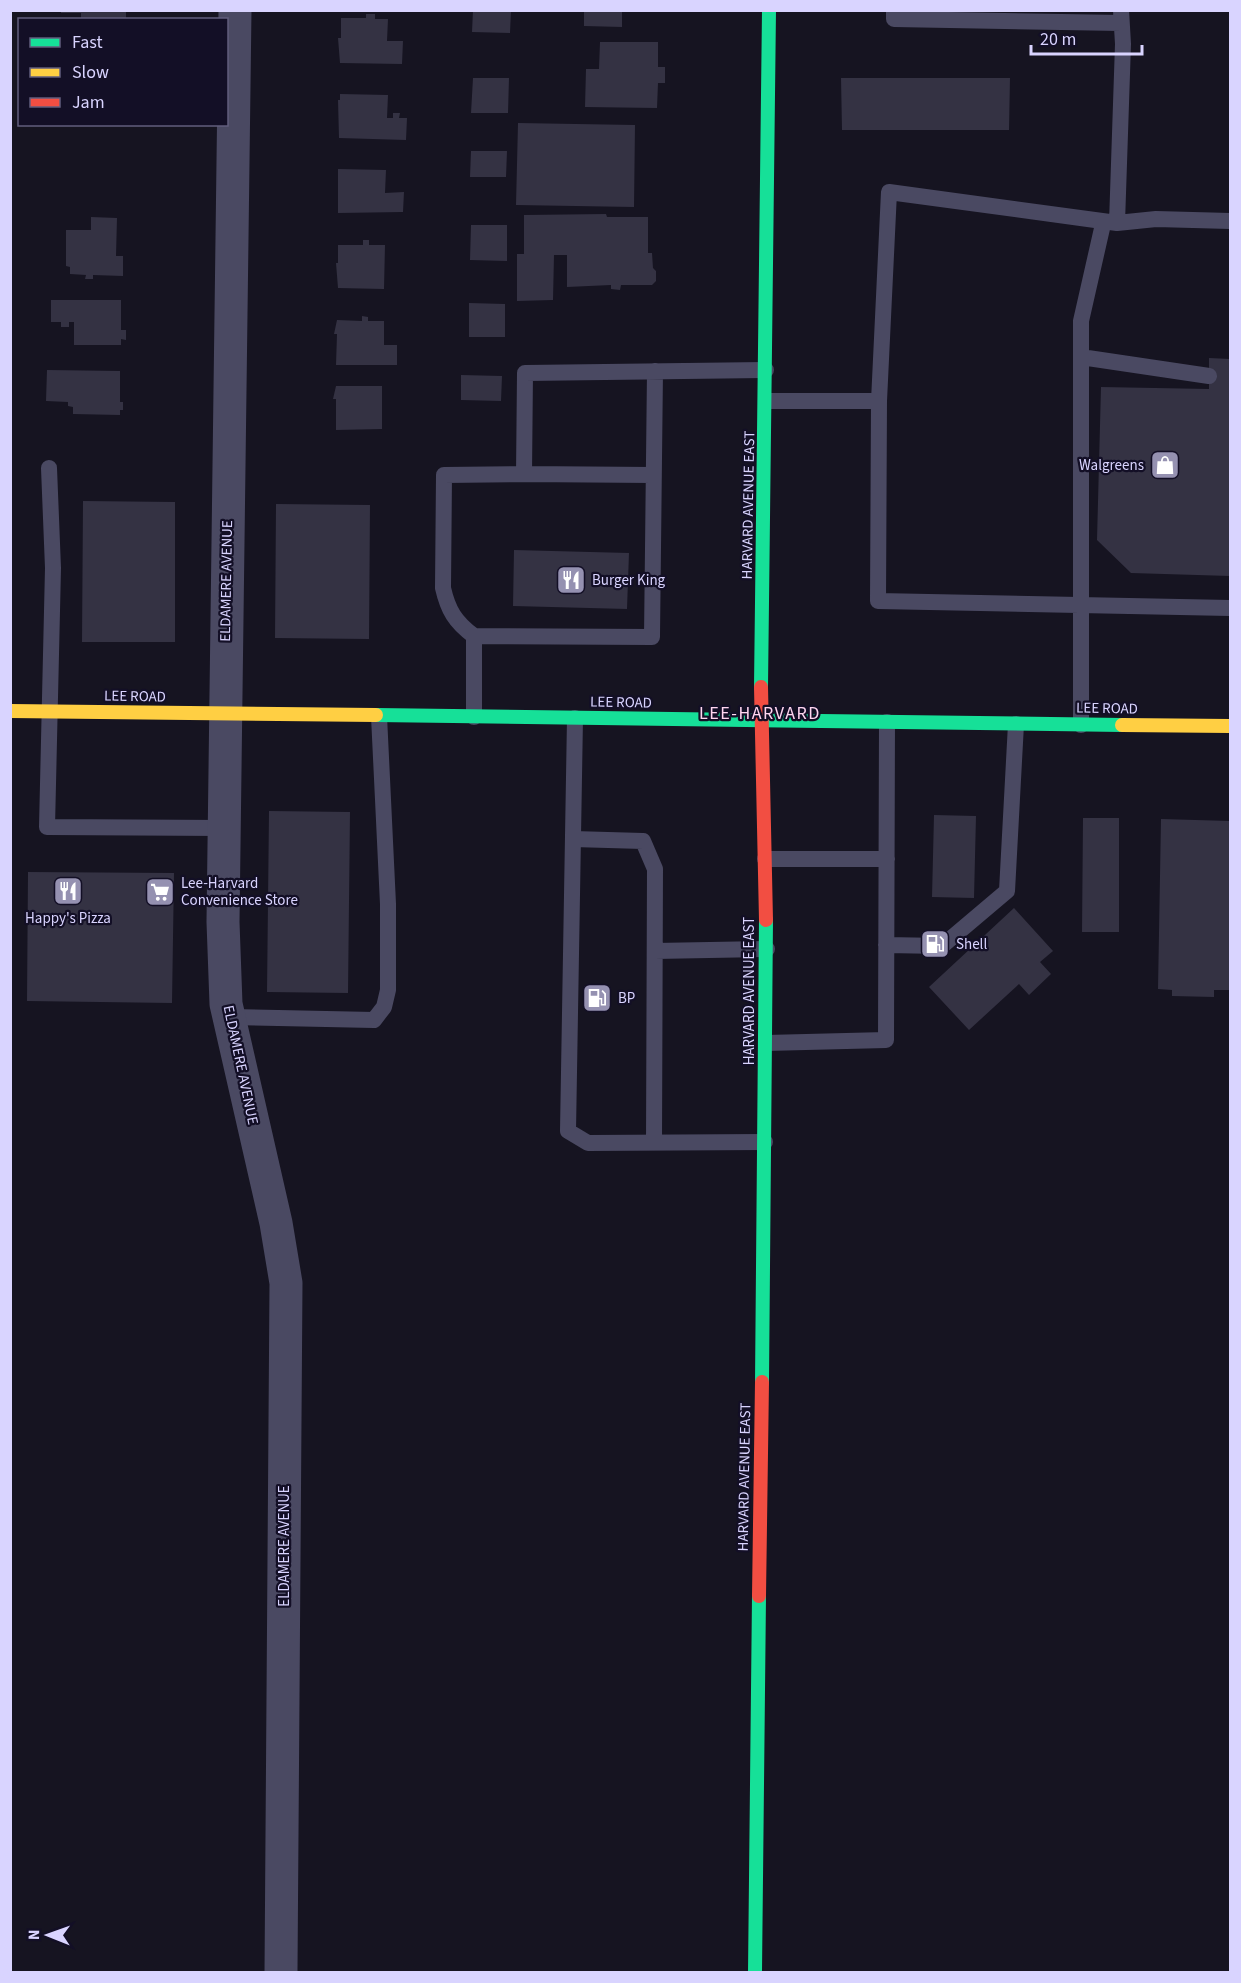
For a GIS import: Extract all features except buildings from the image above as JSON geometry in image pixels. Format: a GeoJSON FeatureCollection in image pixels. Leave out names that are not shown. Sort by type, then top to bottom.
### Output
{"type":"FeatureCollection","features":[{"type":"Feature","properties":{"kind":"main road","name":"HARVARD AVENUE EAST"},"geometry":{"type":"LineString","coordinates":[[755,1972],[767,949],[763,722],[769,10]]}},
{"type":"Feature","properties":{"kind":"main road","name":"LEE ROAD"},"geometry":{"type":"LineString","coordinates":[[10,711],[1230,726]]}},
{"type":"Feature","properties":{"kind":"street","name":"ELDAMERE AVENUE"},"geometry":{"type":"LineString","coordinates":[[235,10],[223,922],[229,1017],[276,1223],[286,1283],[281,1972]]}},
{"type":"Feature","properties":{"kind":"lane"},"geometry":{"type":"LineString","coordinates":[[894,15],[1121,16],[1123,44],[1110,224],[1081,321],[1081,725]]}},
{"type":"Feature","properties":{"kind":"lane"},"geometry":{"type":"LineString","coordinates":[[1230,222],[1156,219],[1110,224],[889,192],[879,401],[878,601],[1230,608]]}},
{"type":"Feature","properties":{"kind":"lane"},"geometry":{"type":"LineString","coordinates":[[1081,357],[1209,376]]}},
{"type":"Feature","properties":{"kind":"lane"},"geometry":{"type":"LineString","coordinates":[[524,474],[525,373],[766,370]]}},
{"type":"Feature","properties":{"kind":"lane"},"geometry":{"type":"LineString","coordinates":[[653,475],[444,475],[443,588],[447,606],[456,622],[474,636],[652,637],[656,371]]}},
{"type":"Feature","properties":{"kind":"lane"},"geometry":{"type":"LineString","coordinates":[[766,401],[879,401]]}},
{"type":"Feature","properties":{"kind":"lane"},"geometry":{"type":"LineString","coordinates":[[49,468],[53,568],[47,827],[223,828]]}},
{"type":"Feature","properties":{"kind":"lane"},"geometry":{"type":"LineString","coordinates":[[474,636],[474,717]]}},
{"type":"Feature","properties":{"kind":"lane"},"geometry":{"type":"LineString","coordinates":[[229,1017],[374,1020],[384,1007],[388,990],[388,904],[379,716]]}},
{"type":"Feature","properties":{"kind":"lane"},"geometry":{"type":"LineString","coordinates":[[575,718],[568,1131],[588,1143],[765,1142]]}},
{"type":"Feature","properties":{"kind":"lane"},"geometry":{"type":"LineString","coordinates":[[766,1043],[886,1040],[887,722]]}},
{"type":"Feature","properties":{"kind":"lane"},"geometry":{"type":"LineString","coordinates":[[886,945],[942,946],[1006,891],[1016,724]]}},
{"type":"Feature","properties":{"kind":"lane"},"geometry":{"type":"LineString","coordinates":[[573,839],[643,841],[655,869],[654,1143]]}},
{"type":"Feature","properties":{"kind":"lane"},"geometry":{"type":"LineString","coordinates":[[765,859],[887,859]]}},
{"type":"Feature","properties":{"kind":"lane"},"geometry":{"type":"LineString","coordinates":[[655,951],[767,949]]}},
{"type":"Feature","properties":{"kind":"traffic: fast"},"geometry":{"type":"LineString","coordinates":[[761,687],[769,10]]}},
{"type":"Feature","properties":{"kind":"traffic: fast"},"geometry":{"type":"LineString","coordinates":[[376,715],[1122,725]]}},
{"type":"Feature","properties":{"kind":"traffic: fast"},"geometry":{"type":"LineString","coordinates":[[762,1382],[766,920]]}},
{"type":"Feature","properties":{"kind":"traffic: fast"},"geometry":{"type":"LineString","coordinates":[[755,1972],[759,1596]]}},
{"type":"Feature","properties":{"kind":"traffic: slow"},"geometry":{"type":"LineString","coordinates":[[10,711],[376,715]]}},
{"type":"Feature","properties":{"kind":"traffic: slow"},"geometry":{"type":"LineString","coordinates":[[1122,725],[1230,726]]}},
{"type":"Feature","properties":{"kind":"traffic: jam"},"geometry":{"type":"LineString","coordinates":[[761,687],[766,920]]}},
{"type":"Feature","properties":{"kind":"traffic: jam"},"geometry":{"type":"LineString","coordinates":[[759,1596],[762,1382]]}},
{"type":"Feature","properties":{"kind":"place","name":"Walgreens"},"geometry":{"type":"Point","coordinates":[1165,465]}},
{"type":"Feature","properties":{"kind":"place","name":"Burger King"},"geometry":{"type":"Point","coordinates":[571,580]}},
{"type":"Feature","properties":{"kind":"place","name":"Happy's Pizza"},"geometry":{"type":"Point","coordinates":[68,891]}},
{"type":"Feature","properties":{"kind":"place","name":"Lee-Harvard Convenience Store"},"geometry":{"type":"Point","coordinates":[160,892]}},
{"type":"Feature","properties":{"kind":"place","name":"Shell"},"geometry":{"type":"Point","coordinates":[935,944]}},
{"type":"Feature","properties":{"kind":"place","name":"BP"},"geometry":{"type":"Point","coordinates":[597,998]}},
{"type":"Feature","properties":{"kind":"district","name":"LEE-HARVARD"},"geometry":{"type":"Point","coordinates":[760,713]}}]}
